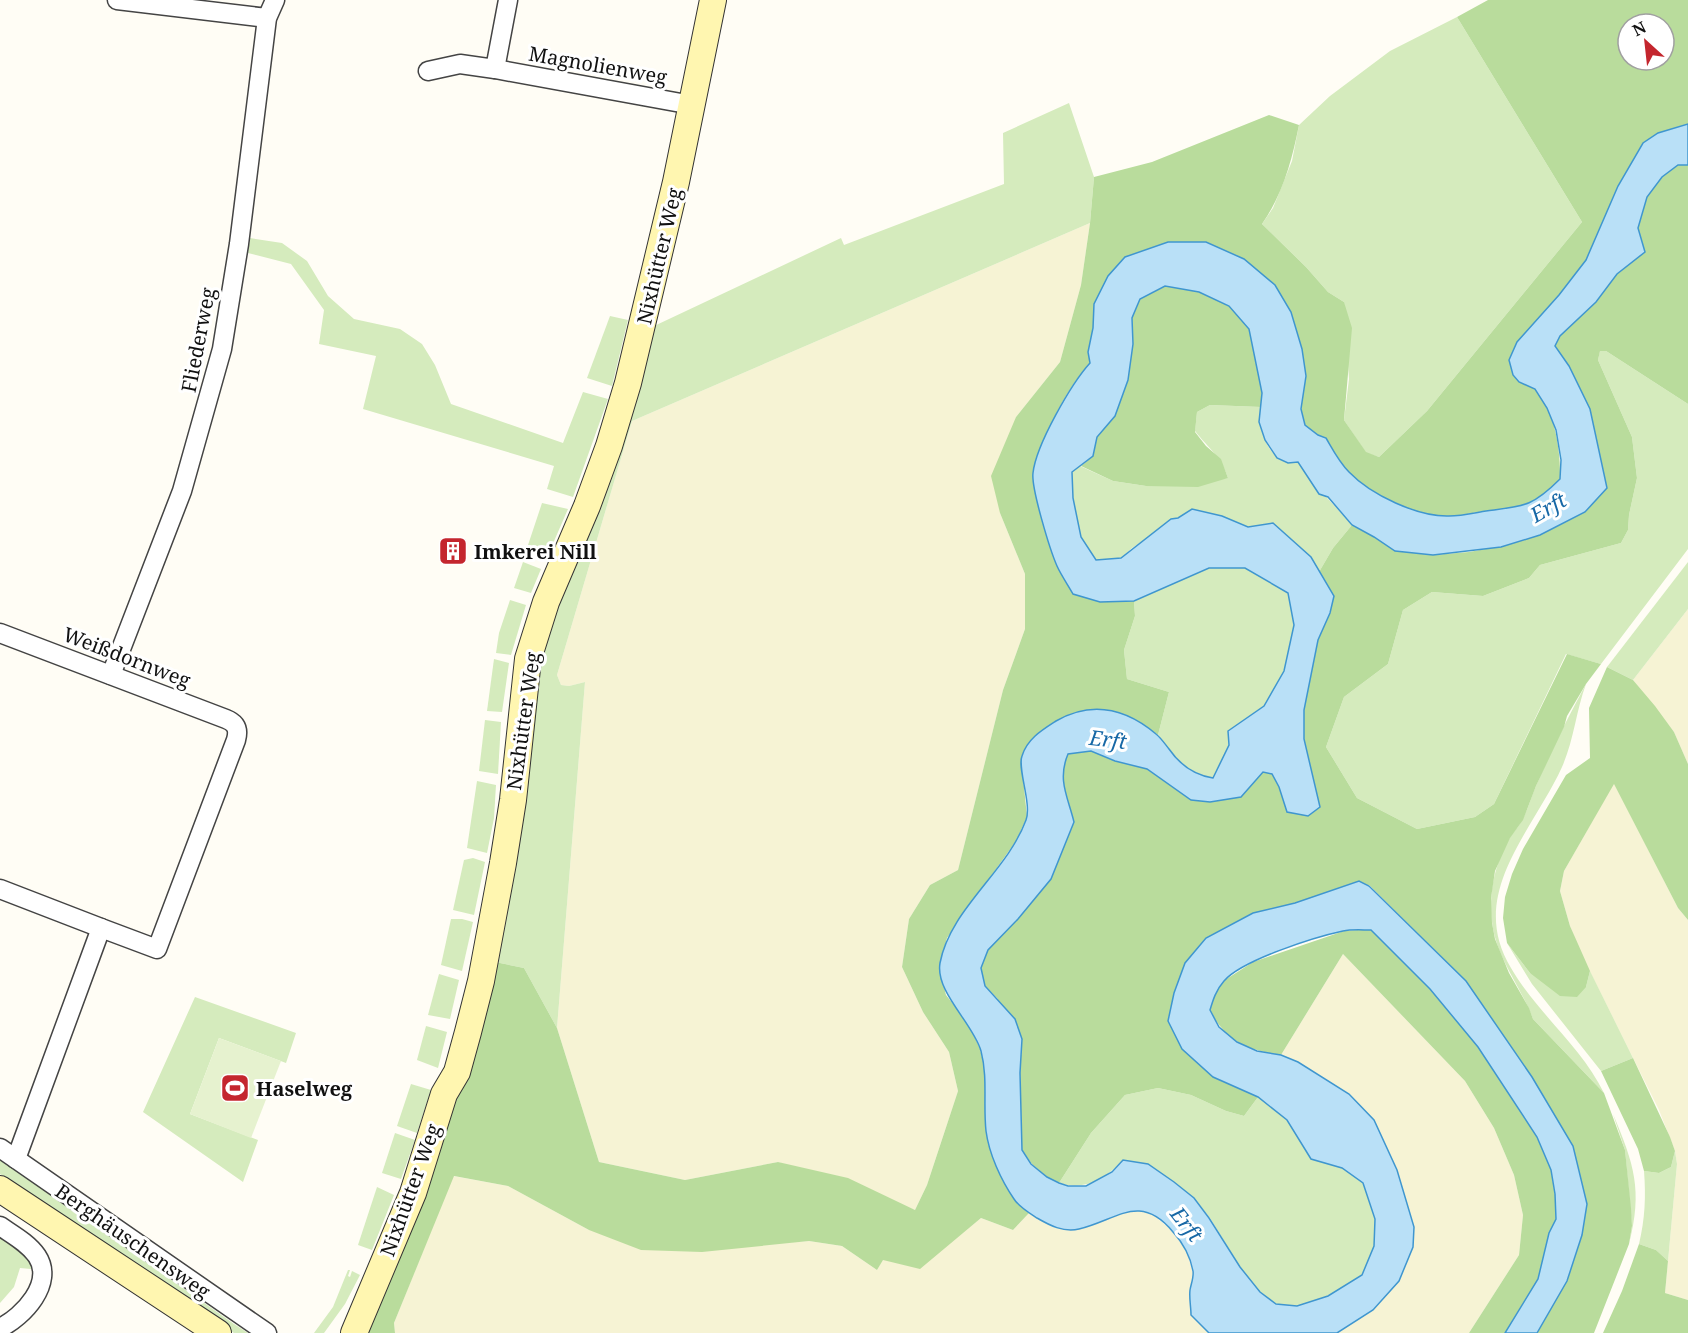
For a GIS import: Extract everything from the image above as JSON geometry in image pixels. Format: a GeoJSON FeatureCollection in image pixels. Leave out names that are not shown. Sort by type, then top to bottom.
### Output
{"type":"FeatureCollection","features":[{"type":"Feature","properties":{"kind":"main road","name":"Nixhütter Weg"},"geometry":{"type":"LineString","coordinates":[[354,1333],[413,1193],[444,1094],[457,1072],[481,981],[503,863],[513,800],[528,659],[546,602],[587,506],[609,446],[628,383],[649,301],[713,0]]}},
{"type":"Feature","properties":{"kind":"main road","name":"Berghäuschensweg"},"geometry":{"type":"LineString","coordinates":[[0,1189],[218,1333]]}},
{"type":"Feature","properties":{"kind":"street"},"geometry":{"type":"LineString","coordinates":[[117,0],[267,18]]}},
{"type":"Feature","properties":{"kind":"street","name":"Fliederweg"},"geometry":{"type":"LineString","coordinates":[[111,675],[183,491],[222,349],[240,237],[267,18],[275,0]]}},
{"type":"Feature","properties":{"kind":"street"},"geometry":{"type":"LineString","coordinates":[[495,69],[508,0]]}},
{"type":"Feature","properties":{"kind":"street","name":"Magnolienweg"},"geometry":{"type":"LineString","coordinates":[[428,71],[460,64],[692,105]]}},
{"type":"Feature","properties":{"kind":"street","name":"Weißdornweg"},"geometry":{"type":"LineString","coordinates":[[0,633],[226,719],[236,727],[236,740],[157,949],[101,928]]}},
{"type":"Feature","properties":{"kind":"street"},"geometry":{"type":"LineString","coordinates":[[0,889],[101,928],[16,1159]]}},
{"type":"Feature","properties":{"kind":"street","name":"Berghäuschensweg"},"geometry":{"type":"LineString","coordinates":[[0,1148],[267,1333]]}},
{"type":"Feature","properties":{"kind":"street"},"geometry":{"type":"LineString","coordinates":[[0,1226],[30,1247],[39,1259],[41,1276],[35,1298],[25,1312],[0,1328]]}},
{"type":"Feature","properties":{"kind":"shaded area"},"geometry":{"type":"Polygon","coordinates":[[[1090,223],[1081,285],[1060,362],[1016,417],[1000,513],[1025,574],[1025,629],[1003,690],[958,870],[930,885],[909,919],[902,967],[923,1012],[949,1052],[958,1091],[927,1185],[915,1210],[778,1162],[685,1180],[599,1162],[557,1028],[585,682],[569,686],[561,685],[557,675],[632,421],[1090,223]]]}},
{"type":"Feature","properties":{"kind":"shaded area"},"geometry":{"type":"Polygon","coordinates":[[[1688,609],[1688,764],[1674,732],[1633,680],[1688,609]]]}},
{"type":"Feature","properties":{"kind":"shaded area"},"geometry":{"type":"Polygon","coordinates":[[[1614,783],[1678,908],[1688,920],[1688,1300],[1665,1293],[1677,1164],[1675,1151],[1659,1110],[1582,956],[1560,891],[1564,871],[1614,783]]]}},
{"type":"Feature","properties":{"kind":"shaded area"},"geometry":{"type":"Polygon","coordinates":[[[1343,954],[1465,1081],[1494,1128],[1514,1175],[1523,1215],[1519,1255],[1469,1333],[1337,1333],[1373,1310],[1349,1094],[1298,1062],[1281,1055],[1343,954]]]}},
{"type":"Feature","properties":{"kind":"shaded area"},"geometry":{"type":"Polygon","coordinates":[[[453,1176],[508,1186],[589,1230],[761,1244],[809,1241],[842,1246],[877,1270],[883,1259],[954,1240],[981,1218],[1013,1230],[1029,1213],[1053,1227],[1077,1230],[1118,1213],[1139,1210],[1151,1213],[1170,1229],[1186,1248],[1193,1273],[1190,1292],[1191,1315],[1209,1333],[395,1333],[394,1323],[453,1176]]]}},
{"type":"Feature","properties":{"kind":"green space"},"geometry":{"type":"Polygon","coordinates":[[[1488,0],[1688,0],[1688,124],[1658,133],[1643,143],[1618,186],[1586,260],[1509,360],[1517,378],[1535,389],[1547,407],[1558,444],[1560,479],[1534,500],[1510,508],[1449,516],[1423,513],[1396,503],[1358,481],[1336,456],[1326,438],[1305,425],[1301,409],[1306,376],[1206,242],[1093,328],[1088,352],[1090,363],[1063,401],[1042,445],[1033,473],[1100,602],[1134,601],[1135,616],[1124,650],[1127,679],[1169,692],[1158,735],[1137,721],[1021,757],[1027,817],[1016,841],[947,938],[939,967],[946,995],[968,1023],[980,1049],[986,1074],[986,1131],[993,1158],[1015,1201],[1029,1213],[1013,1230],[981,1218],[920,1269],[883,1260],[877,1270],[842,1246],[809,1241],[702,1252],[641,1250],[589,1230],[508,1186],[454,1176],[394,1323],[395,1333],[364,1333],[490,961],[524,968],[557,1028],[599,1162],[685,1180],[778,1162],[848,1178],[915,1210],[927,1185],[958,1091],[949,1052],[923,1012],[902,967],[909,919],[930,885],[958,870],[1003,690],[1025,629],[1025,574],[1000,513],[991,476],[1016,417],[1060,362],[1081,285],[1094,177],[1152,162],[1269,115],[1299,125],[1286,176],[1276,201],[1262,224],[1328,292],[1344,302],[1352,328],[1344,420],[1366,452],[1379,457],[1427,411],[1582,222],[1457,17],[1488,0]]]}},
{"type":"Feature","properties":{"kind":"green space"},"geometry":{"type":"Polygon","coordinates":[[[1457,17],[1582,222],[1427,411],[1379,457],[1366,453],[1344,420],[1349,379],[1344,302],[1328,292],[1262,224],[1273,208],[1292,161],[1299,125],[1330,96],[1390,51],[1457,17]]]}},
{"type":"Feature","properties":{"kind":"green space"},"geometry":{"type":"Polygon","coordinates":[[[1069,103],[1094,177],[1090,223],[632,421],[557,675],[561,685],[569,686],[585,682],[557,1028],[524,968],[490,961],[539,661],[652,327],[841,238],[844,245],[1004,184],[1003,133],[1069,103]]]}},
{"type":"Feature","properties":{"kind":"green space"},"geometry":{"type":"Polygon","coordinates":[[[1678,164],[1688,165],[1688,404],[1606,351],[1600,351],[1598,360],[1632,437],[1637,478],[1628,530],[1621,543],[1540,565],[1529,578],[1483,596],[1432,592],[1403,610],[1388,664],[1344,697],[1326,747],[1357,798],[1417,829],[1475,817],[1494,804],[1567,654],[1601,664],[1567,716],[1523,820],[1510,838],[1495,871],[1491,898],[1495,939],[1509,973],[1533,1019],[1604,1093],[1625,1150],[1632,1226],[1629,1244],[1594,1333],[1537,1333],[1567,1281],[1582,1235],[1532,1077],[1466,981],[1369,885],[1253,913],[1185,963],[1174,993],[1168,1021],[1182,1049],[1213,1077],[1258,1097],[1244,1116],[1226,1111],[1191,1095],[1158,1088],[1125,1095],[1091,1133],[1059,1183],[1047,1177],[1032,1164],[1022,1150],[1020,1072],[1022,1039],[997,998],[985,986],[981,968],[988,950],[1018,919],[1051,879],[1074,822],[1063,780],[1068,754],[1091,751],[1115,761],[1147,769],[1191,800],[1241,797],[1263,772],[1272,774],[1287,812],[1320,807],[1304,739],[1304,710],[1318,640],[1330,613],[1334,596],[1319,572],[1333,548],[1352,525],[1395,551],[1433,555],[1469,552],[1540,535],[1607,488],[1590,409],[1569,366],[1555,346],[1560,336],[1596,302],[1617,274],[1645,252],[1638,228],[1647,197],[1662,177],[1678,164]]]}},
{"type":"Feature","properties":{"kind":"green space"},"geometry":{"type":"Polygon","coordinates":[[[250,238],[282,243],[307,261],[328,296],[354,319],[400,329],[422,344],[435,365],[451,404],[563,443],[583,392],[608,399],[573,497],[547,489],[554,466],[363,409],[376,356],[319,344],[324,310],[291,264],[248,253],[250,238]]]}},
{"type":"Feature","properties":{"kind":"green space"},"geometry":{"type":"Polygon","coordinates":[[[1165,286],[1199,292],[1229,306],[1249,329],[1262,393],[1261,407],[1210,405],[1197,412],[1195,432],[1221,459],[1228,478],[1198,487],[1146,486],[1113,481],[1081,466],[1093,456],[1097,437],[1115,416],[1133,344],[1132,318],[1140,299],[1165,286]]]}},
{"type":"Feature","properties":{"kind":"green space"},"geometry":{"type":"Polygon","coordinates":[[[610,316],[628,320],[612,386],[587,378],[610,316]]]}},
{"type":"Feature","properties":{"kind":"green space"},"geometry":{"type":"Polygon","coordinates":[[[1600,350],[1606,351],[1688,404],[1688,549],[1601,664],[1566,654],[1494,804],[1475,817],[1417,829],[1357,798],[1326,747],[1344,697],[1388,664],[1403,610],[1432,592],[1483,596],[1529,578],[1540,565],[1621,543],[1628,530],[1637,478],[1632,437],[1598,360],[1600,350]]]}},
{"type":"Feature","properties":{"kind":"green space"},"geometry":{"type":"Polygon","coordinates":[[[1210,405],[1261,407],[1263,436],[1272,452],[1279,458],[1298,462],[1307,476],[1352,525],[1333,548],[1319,572],[1311,557],[1273,524],[1248,527],[1222,516],[1192,509],[1132,548],[1121,558],[1096,561],[1081,537],[1073,498],[1072,472],[1080,466],[1113,481],[1146,486],[1228,478],[1218,458],[1195,431],[1197,412],[1210,405]]]}},
{"type":"Feature","properties":{"kind":"green space"},"geometry":{"type":"Polygon","coordinates":[[[542,503],[568,509],[548,555],[526,551],[542,503]]]}},
{"type":"Feature","properties":{"kind":"green space"},"geometry":{"type":"Polygon","coordinates":[[[523,562],[541,569],[531,593],[514,588],[523,562]]]}},
{"type":"Feature","properties":{"kind":"green space"},"geometry":{"type":"Polygon","coordinates":[[[1688,562],[1688,609],[1633,680],[1607,667],[1688,562]]]}},
{"type":"Feature","properties":{"kind":"green space"},"geometry":{"type":"Polygon","coordinates":[[[1208,568],[1245,568],[1288,593],[1294,625],[1284,671],[1264,706],[1228,731],[1229,745],[1213,778],[1188,768],[1158,735],[1169,692],[1127,679],[1124,650],[1135,616],[1134,601],[1208,568]]]}},
{"type":"Feature","properties":{"kind":"green space"},"geometry":{"type":"Polygon","coordinates":[[[510,600],[526,605],[511,655],[496,653],[499,633],[510,600]]]}},
{"type":"Feature","properties":{"kind":"green space"},"geometry":{"type":"Polygon","coordinates":[[[494,659],[509,663],[502,712],[487,711],[494,659]]]}},
{"type":"Feature","properties":{"kind":"green space"},"geometry":{"type":"Polygon","coordinates":[[[1607,667],[1633,680],[1655,706],[1674,732],[1688,764],[1688,920],[1678,908],[1614,784],[1564,871],[1560,891],[1570,926],[1590,971],[1586,987],[1577,997],[1560,996],[1530,973],[1507,943],[1503,918],[1505,897],[1523,849],[1566,775],[1590,758],[1589,708],[1607,667]]]}},
{"type":"Feature","properties":{"kind":"green space"},"geometry":{"type":"Polygon","coordinates":[[[1586,684],[1566,757],[1550,791],[1509,864],[1500,889],[1496,914],[1499,941],[1511,968],[1533,1000],[1583,1060],[1604,1093],[1533,1019],[1498,948],[1491,911],[1492,890],[1500,858],[1524,816],[1548,760],[1586,684]]]}},
{"type":"Feature","properties":{"kind":"green space"},"geometry":{"type":"Polygon","coordinates":[[[485,720],[501,722],[498,774],[479,771],[485,720]]]}},
{"type":"Feature","properties":{"kind":"green space"},"geometry":{"type":"Polygon","coordinates":[[[477,781],[496,785],[494,818],[487,853],[467,848],[477,781]]]}},
{"type":"Feature","properties":{"kind":"green space"},"geometry":{"type":"Polygon","coordinates":[[[473,858],[485,862],[474,915],[453,910],[464,860],[473,858]]]}},
{"type":"Feature","properties":{"kind":"green space"},"geometry":{"type":"Polygon","coordinates":[[[451,919],[473,922],[462,971],[441,965],[451,919]]]}},
{"type":"Feature","properties":{"kind":"green space"},"geometry":{"type":"Polygon","coordinates":[[[1371,929],[1430,989],[1478,1047],[1537,1137],[1551,1170],[1556,1219],[1549,1233],[1538,1279],[1505,1333],[1469,1333],[1519,1255],[1523,1215],[1514,1175],[1494,1128],[1465,1081],[1343,954],[1281,1055],[1239,1043],[1223,1030],[1210,1010],[1215,993],[1225,980],[1253,962],[1344,931],[1371,929]]]}},
{"type":"Feature","properties":{"kind":"green space"},"geometry":{"type":"Polygon","coordinates":[[[1507,943],[1530,973],[1586,987],[1590,971],[1633,1058],[1601,1071],[1532,984],[1507,943]]]}},
{"type":"Feature","properties":{"kind":"green space"},"geometry":{"type":"Polygon","coordinates":[[[439,974],[459,980],[450,1019],[428,1015],[439,974]]]}},
{"type":"Feature","properties":{"kind":"green space","name":"Haselweg"},"geometry":{"type":"Polygon","coordinates":[[[195,997],[296,1033],[286,1063],[219,1038],[190,1114],[258,1140],[243,1182],[143,1112],[195,997]]]}},
{"type":"Feature","properties":{"kind":"green space"},"geometry":{"type":"Polygon","coordinates":[[[426,1026],[447,1032],[438,1068],[417,1060],[426,1026]]]}},
{"type":"Feature","properties":{"kind":"green space","name":"Haselweg"},"geometry":{"type":"Polygon","coordinates":[[[219,1038],[281,1061],[251,1138],[190,1114],[219,1038]]]}},
{"type":"Feature","properties":{"kind":"green space"},"geometry":{"type":"Polygon","coordinates":[[[1633,1058],[1675,1151],[1671,1167],[1659,1173],[1644,1171],[1638,1149],[1601,1071],[1633,1058]]]}},
{"type":"Feature","properties":{"kind":"green space"},"geometry":{"type":"Polygon","coordinates":[[[411,1084],[431,1090],[417,1133],[397,1126],[411,1084]]]}},
{"type":"Feature","properties":{"kind":"green space"},"geometry":{"type":"Polygon","coordinates":[[[1158,1088],[1191,1095],[1226,1111],[1244,1116],[1258,1097],[1287,1120],[1311,1159],[1342,1168],[1363,1183],[1375,1219],[1374,1247],[1362,1275],[1328,1296],[1297,1306],[1276,1304],[1260,1292],[1240,1267],[1210,1218],[1194,1198],[1148,1164],[1123,1160],[1109,1173],[1094,1182],[1077,1185],[1059,1183],[1091,1133],[1125,1095],[1158,1088]]]}},
{"type":"Feature","properties":{"kind":"green space"},"geometry":{"type":"Polygon","coordinates":[[[1613,1114],[1631,1163],[1636,1192],[1633,1225],[1629,1244],[1632,1226],[1625,1150],[1613,1114]]]}},
{"type":"Feature","properties":{"kind":"green space"},"geometry":{"type":"Polygon","coordinates":[[[395,1133],[415,1140],[401,1179],[382,1173],[395,1133]]]}},
{"type":"Feature","properties":{"kind":"green space"},"geometry":{"type":"Polygon","coordinates":[[[1675,1151],[1677,1164],[1668,1261],[1656,1250],[1639,1244],[1645,1208],[1644,1171],[1659,1173],[1671,1167],[1675,1151]]]}},
{"type":"Feature","properties":{"kind":"green space"},"geometry":{"type":"Polygon","coordinates":[[[0,1159],[248,1333],[234,1333],[120,1259],[0,1174],[0,1159]]]}},
{"type":"Feature","properties":{"kind":"green space"},"geometry":{"type":"Polygon","coordinates":[[[377,1187],[394,1195],[372,1250],[358,1245],[377,1187]]]}},
{"type":"Feature","properties":{"kind":"green space"},"geometry":{"type":"Polygon","coordinates":[[[0,1235],[25,1253],[31,1269],[20,1268],[14,1287],[0,1303],[0,1235]]]}},
{"type":"Feature","properties":{"kind":"green space"},"geometry":{"type":"Polygon","coordinates":[[[1639,1244],[1656,1250],[1668,1261],[1665,1293],[1688,1300],[1688,1333],[1603,1333],[1622,1291],[1639,1244]]]}},
{"type":"Feature","properties":{"kind":"green space"},"geometry":{"type":"Polygon","coordinates":[[[348,1270],[350,1270],[348,1276],[350,1277],[352,1271],[360,1275],[345,1304],[324,1333],[314,1333],[333,1307],[348,1270]]]}},
{"type":"Feature","properties":{"kind":"water","name":"Erft"},"geometry":{"type":"Polygon","coordinates":[[[1688,124],[1688,165],[1678,165],[1662,177],[1647,197],[1638,228],[1645,252],[1617,274],[1596,302],[1560,336],[1555,346],[1569,366],[1590,409],[1607,488],[1585,512],[1540,535],[1501,547],[1433,555],[1395,551],[1352,525],[1328,497],[1319,494],[1298,462],[1288,463],[1277,458],[1265,440],[1259,422],[1262,393],[1249,329],[1229,306],[1199,292],[1165,286],[1140,299],[1132,318],[1133,344],[1128,380],[1115,416],[1097,437],[1093,456],[1072,472],[1073,498],[1081,537],[1096,560],[1121,558],[1171,519],[1178,518],[1192,509],[1222,516],[1248,527],[1273,523],[1311,557],[1334,596],[1330,613],[1318,640],[1304,710],[1304,739],[1320,807],[1308,816],[1287,812],[1272,774],[1263,772],[1241,797],[1210,802],[1191,800],[1147,769],[1115,761],[1091,751],[1068,754],[1063,780],[1074,822],[1051,879],[1018,919],[988,950],[981,968],[985,986],[1015,1019],[1022,1039],[1020,1073],[1022,1150],[1031,1164],[1047,1177],[1068,1186],[1086,1186],[1112,1172],[1123,1160],[1148,1164],[1194,1198],[1240,1267],[1260,1292],[1276,1304],[1297,1306],[1328,1296],[1362,1275],[1374,1246],[1375,1219],[1363,1183],[1342,1168],[1311,1159],[1287,1120],[1258,1097],[1213,1077],[1182,1049],[1168,1021],[1174,993],[1185,963],[1206,938],[1253,913],[1295,903],[1359,881],[1369,886],[1466,981],[1532,1077],[1573,1146],[1587,1204],[1582,1235],[1567,1281],[1537,1333],[1505,1333],[1538,1279],[1549,1233],[1556,1219],[1551,1170],[1537,1137],[1478,1047],[1430,989],[1371,930],[1343,931],[1315,938],[1262,958],[1233,973],[1219,988],[1210,1010],[1219,1027],[1237,1042],[1257,1051],[1281,1055],[1298,1062],[1349,1094],[1374,1120],[1397,1170],[1414,1227],[1413,1247],[1399,1281],[1373,1310],[1337,1333],[1209,1333],[1191,1315],[1190,1293],[1193,1273],[1188,1255],[1177,1236],[1161,1220],[1150,1213],[1128,1212],[1093,1225],[1068,1230],[1042,1221],[1016,1202],[1000,1175],[988,1140],[981,1051],[977,1040],[943,985],[940,974],[940,963],[946,943],[955,925],[1006,857],[1026,820],[1027,805],[1021,769],[1022,756],[1027,745],[1045,728],[1082,711],[1095,709],[1120,713],[1156,734],[1188,768],[1213,778],[1229,745],[1228,731],[1264,706],[1284,671],[1294,625],[1288,593],[1245,568],[1209,568],[1134,601],[1100,602],[1073,594],[1059,569],[1042,519],[1033,473],[1047,431],[1090,363],[1088,352],[1093,328],[1094,304],[1108,276],[1125,257],[1168,242],[1206,242],[1244,259],[1275,285],[1291,312],[1302,349],[1306,376],[1301,409],[1305,425],[1326,438],[1336,456],[1358,481],[1396,503],[1423,513],[1437,515],[1458,516],[1527,504],[1542,495],[1560,479],[1561,460],[1556,430],[1547,408],[1535,389],[1519,382],[1513,375],[1509,360],[1517,342],[1559,295],[1586,260],[1618,186],[1643,143],[1658,133],[1688,124]]]}},
{"type":"Feature","properties":{"kind":"place","name":"Imkerei Nill"},"geometry":{"type":"Point","coordinates":[453,551]}},
{"type":"Feature","properties":{"kind":"place","name":"Haselweg"},"geometry":{"type":"Point","coordinates":[235,1088]}}]}
